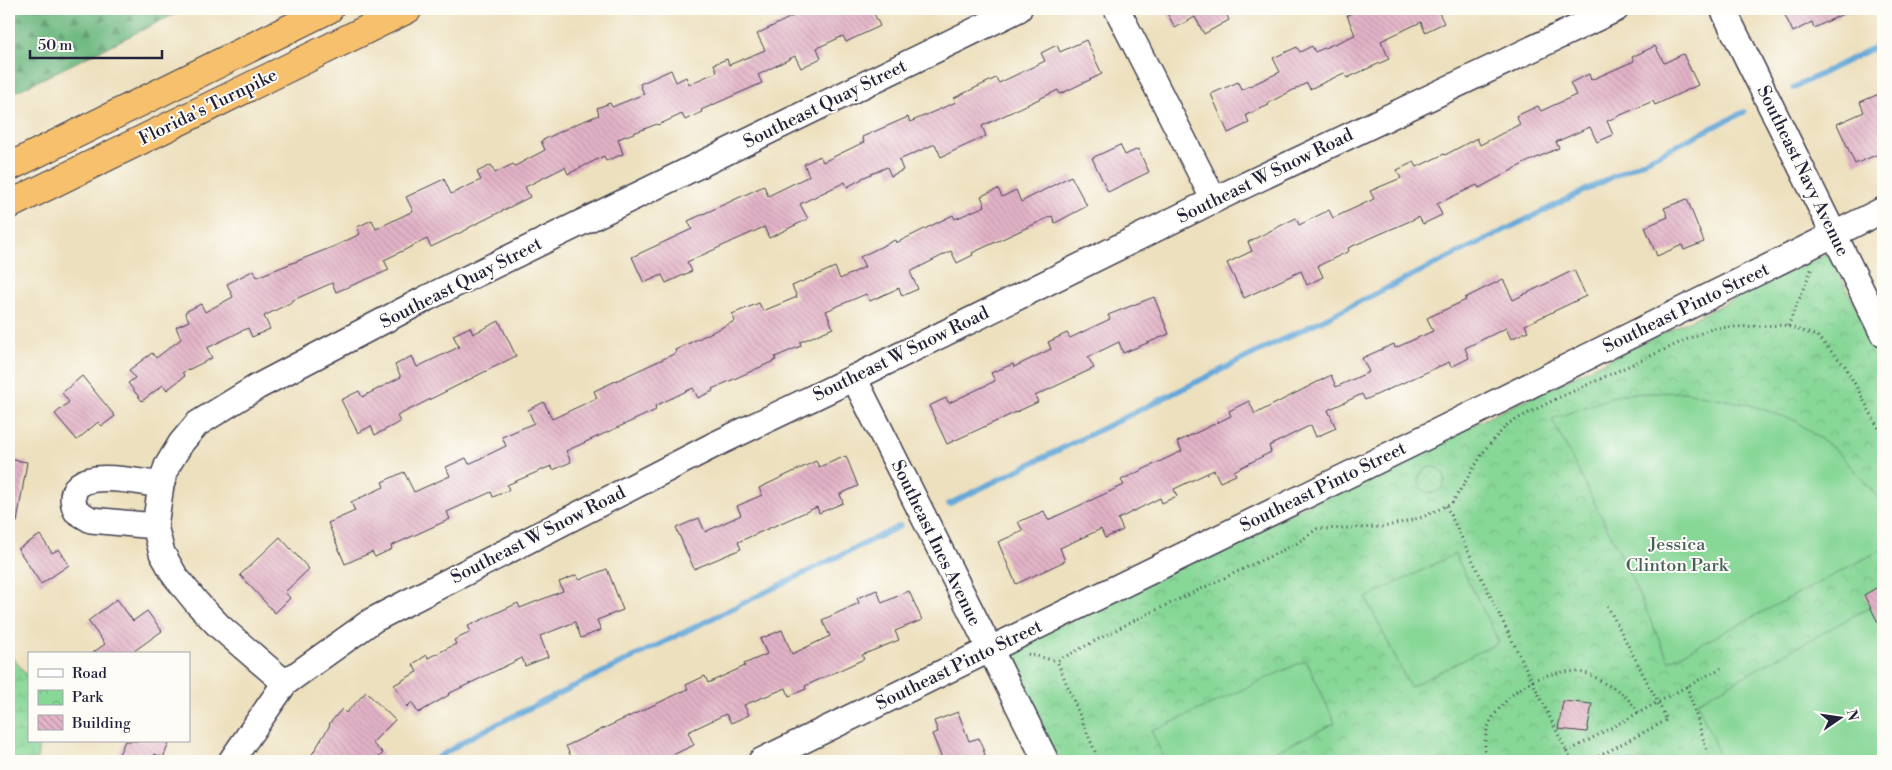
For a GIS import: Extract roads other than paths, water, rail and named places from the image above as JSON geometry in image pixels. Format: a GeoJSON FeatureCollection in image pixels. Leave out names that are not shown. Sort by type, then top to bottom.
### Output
{"type":"FeatureCollection","features":[{"type":"Feature","properties":{"kind":"highway","name":"Florida's Turnpike"},"geometry":{"type":"LineString","coordinates":[[9,167],[329,9]]}},
{"type":"Feature","properties":{"kind":"highway","name":"Florida's Turnpike"},"geometry":{"type":"LineString","coordinates":[[9,205],[408,9]]}},
{"type":"Feature","properties":{"kind":"street","name":"Southeast Quay Street"},"geometry":{"type":"LineString","coordinates":[[284,683],[219,626],[197,603],[175,576],[162,553],[155,526],[161,485],[167,466],[197,424],[257,387],[427,298],[1019,9]]}},
{"type":"Feature","properties":{"kind":"street"},"geometry":{"type":"LineString","coordinates":[[1117,9],[1214,200]]}},
{"type":"Feature","properties":{"kind":"street","name":"Southeast W Snow Road"},"geometry":{"type":"LineString","coordinates":[[231,761],[284,683],[373,620],[712,446],[1214,200],[1616,9]]}},
{"type":"Feature","properties":{"kind":"street","name":"Southeast Navy Avenue"},"geometry":{"type":"LineString","coordinates":[[1723,9],[1883,334]]}},
{"type":"Feature","properties":{"kind":"street","name":"Southeast Pinto Street"},"geometry":{"type":"LineString","coordinates":[[761,761],[1432,434],[1883,210]]}},
{"type":"Feature","properties":{"kind":"street","name":"Southeast Ines Avenue"},"geometry":{"type":"LineString","coordinates":[[854,378],[1046,761]]}},
{"type":"Feature","properties":{"kind":"street"},"geometry":{"type":"LineString","coordinates":[[155,526],[91,520],[76,511],[73,494],[81,482],[92,478],[161,485]]}},
{"type":"Feature","properties":{"kind":"waterway"},"geometry":{"type":"LineString","coordinates":[[1793,88],[1883,43]]}},
{"type":"Feature","properties":{"kind":"waterway"},"geometry":{"type":"LineString","coordinates":[[949,504],[1744,112]]}},
{"type":"Feature","properties":{"kind":"waterway"},"geometry":{"type":"LineString","coordinates":[[432,761],[473,736],[900,526]]}},
{"type":"Feature","properties":{"kind":"park label","name":"Jessica Clinton Park"},"geometry":{"type":"Point","coordinates":[1677,554]}}]}
